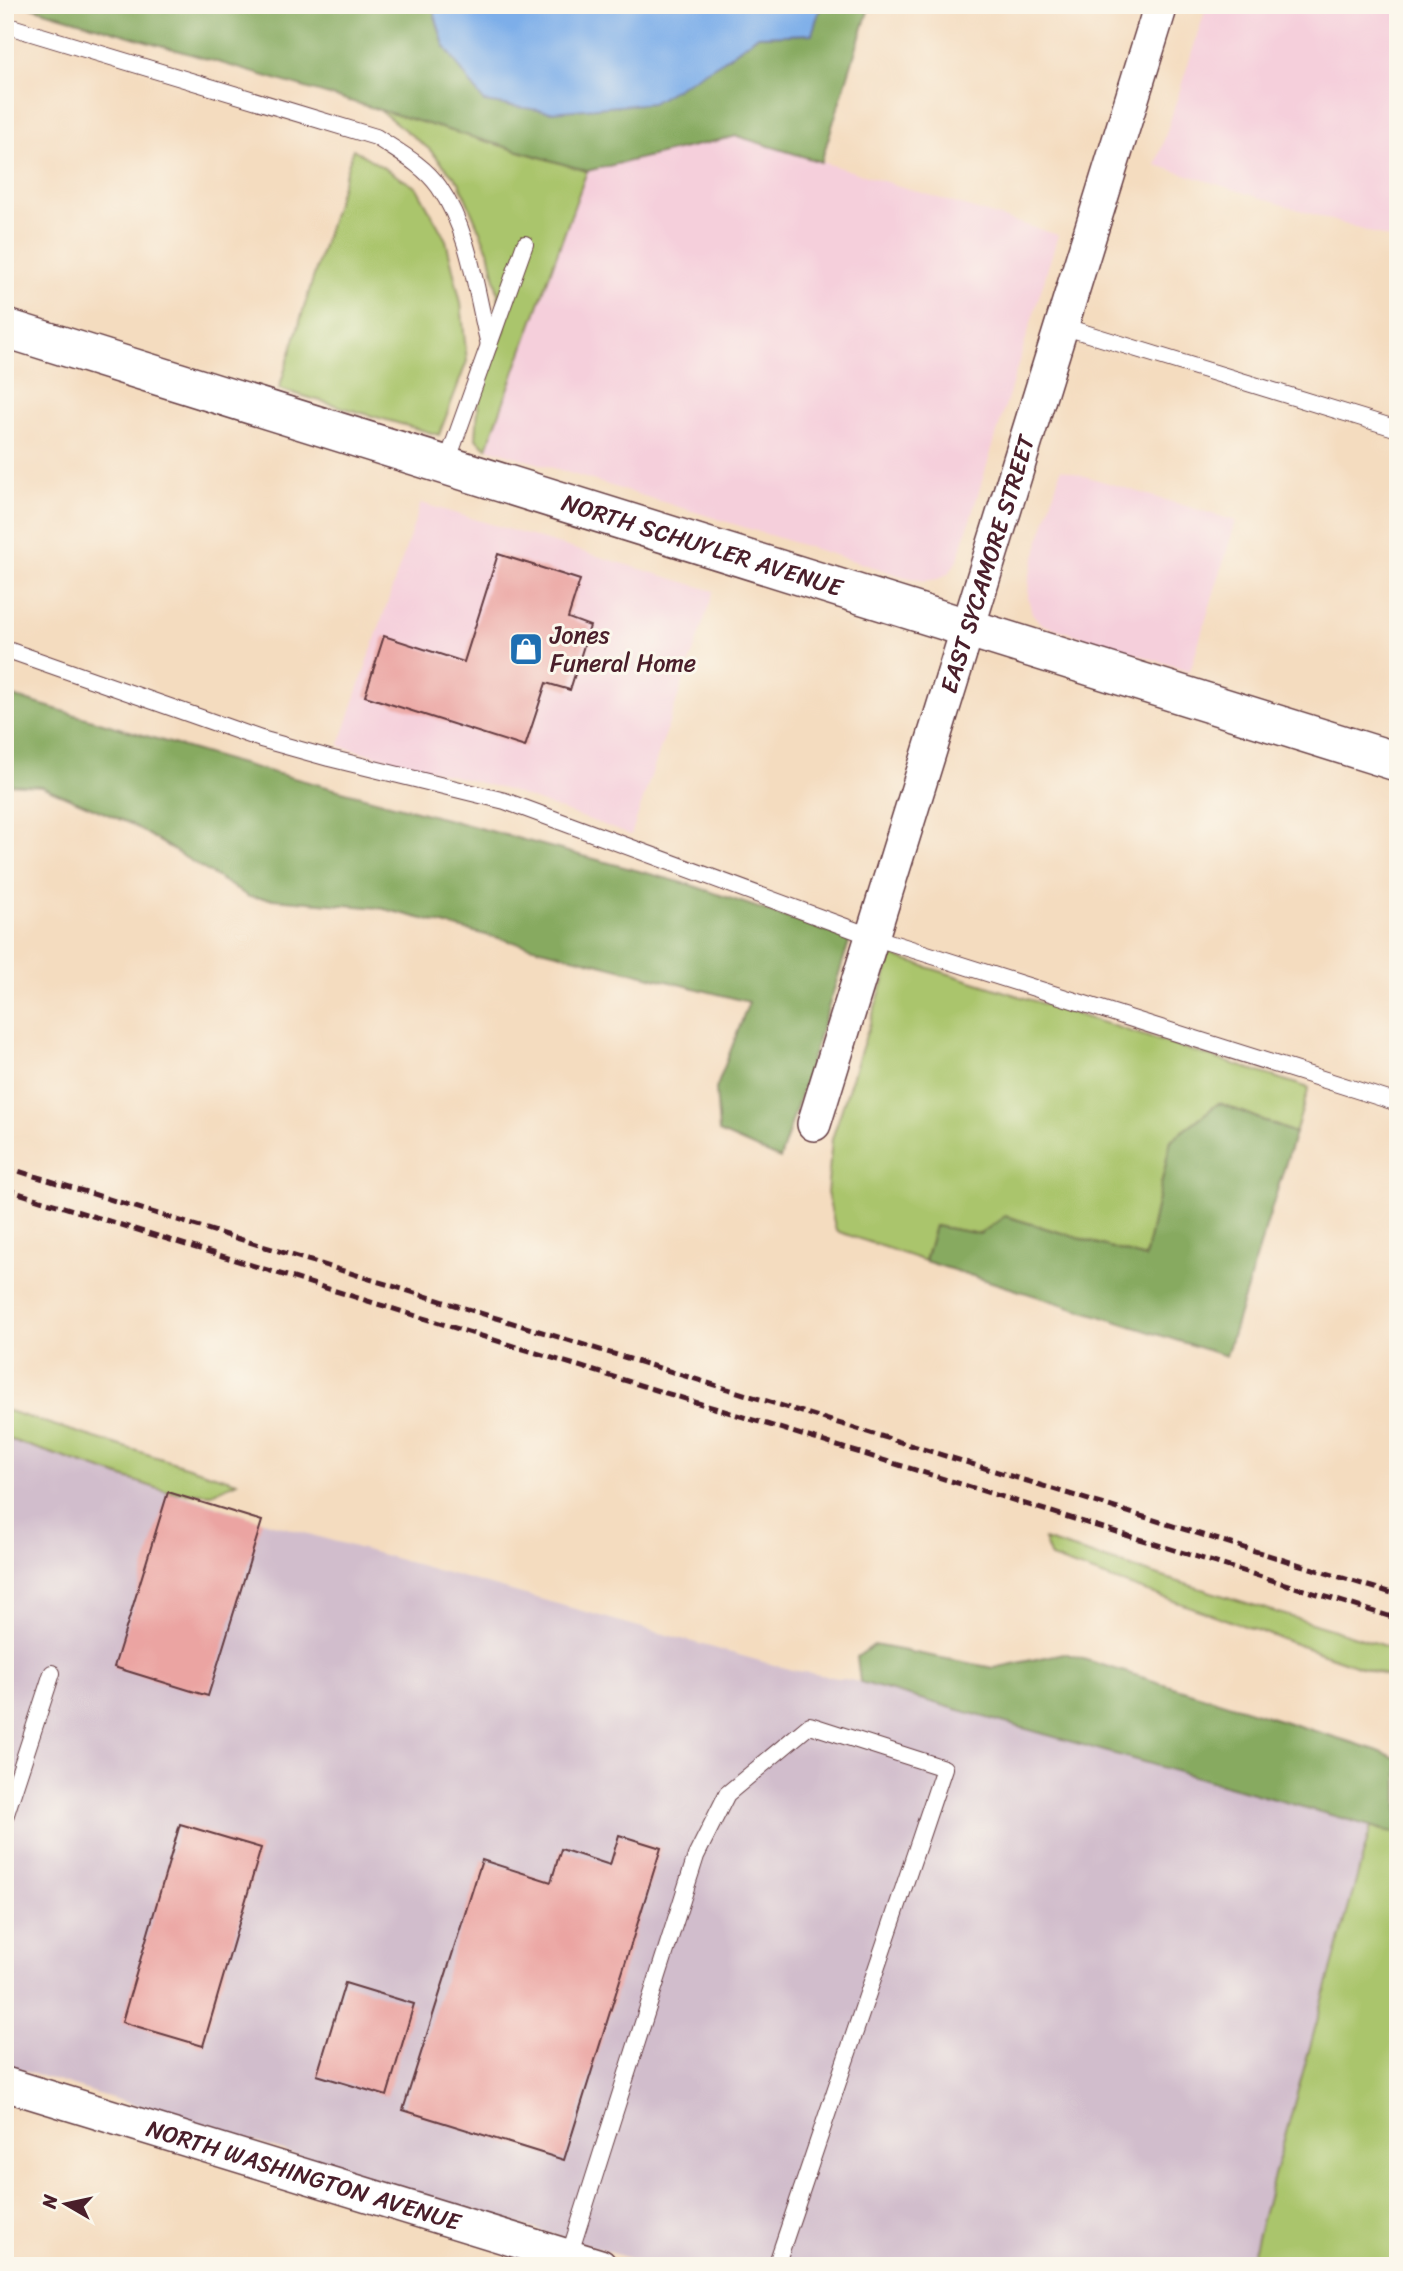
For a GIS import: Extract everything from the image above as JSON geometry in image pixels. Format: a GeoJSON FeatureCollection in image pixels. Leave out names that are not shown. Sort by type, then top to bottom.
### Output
{"type":"FeatureCollection","features":[{"type":"Feature","properties":{"kind":"street","name":"EAST SYCAMORE STREET"},"geometry":{"type":"LineString","coordinates":[[814,1124],[1161,5]]}},
{"type":"Feature","properties":{"kind":"street","name":"NORTH SCHUYLER AVENUE"},"geometry":{"type":"LineString","coordinates":[[5,328],[1398,762]]}},
{"type":"Feature","properties":{"kind":"street","name":"NORTH WASHINGTON AVENUE"},"geometry":{"type":"LineString","coordinates":[[5,2084],[600,2266]]}},
{"type":"Feature","properties":{"kind":"lane"},"geometry":{"type":"LineString","coordinates":[[5,25],[376,137],[413,162],[438,186],[462,233],[489,345]]}},
{"type":"Feature","properties":{"kind":"lane"},"geometry":{"type":"LineString","coordinates":[[446,465],[525,244]]}},
{"type":"Feature","properties":{"kind":"lane"},"geometry":{"type":"LineString","coordinates":[[1062,326],[1398,429]]}},
{"type":"Feature","properties":{"kind":"lane"},"geometry":{"type":"LineString","coordinates":[[5,649],[261,739],[505,801],[873,937],[1398,1102]]}},
{"type":"Feature","properties":{"kind":"lane"},"geometry":{"type":"LineString","coordinates":[[5,1817],[52,1673]]}},
{"type":"Feature","properties":{"kind":"lane"},"geometry":{"type":"LineString","coordinates":[[569,2256],[696,1856],[727,1794],[810,1725],[944,1768],[776,2266]]}},
{"type":"Feature","properties":{"kind":"shaded area"},"geometry":{"type":"Polygon","coordinates":[[[1207,5],[1398,5],[1398,241],[1156,165],[1207,5]]]}},
{"type":"Feature","properties":{"kind":"shaded area"},"geometry":{"type":"Polygon","coordinates":[[[737,136],[1058,235],[958,559],[949,573],[938,579],[924,581],[902,576],[488,448],[587,171],[737,136]]]}},
{"type":"Feature","properties":{"kind":"shaded area"},"geometry":{"type":"Polygon","coordinates":[[[1061,469],[1236,521],[1190,671],[1041,624],[1032,613],[1028,598],[1029,577],[1061,469]]]}},
{"type":"Feature","properties":{"kind":"shaded area"},"geometry":{"type":"Polygon","coordinates":[[[421,503],[714,591],[631,835],[507,790],[339,746],[421,503]]]}},
{"type":"Feature","properties":{"kind":"shaded area"},"geometry":{"type":"Polygon","coordinates":[[[5,1438],[262,1521],[792,1670],[861,1682],[1371,1827],[1249,2266],[655,2266],[5,2065],[5,1438]]]}},
{"type":"Feature","properties":{"kind":"green space"},"geometry":{"type":"Polygon","coordinates":[[[24,5],[432,5],[444,45],[724,60],[757,36],[811,34],[821,5],[870,5],[821,162],[737,136],[587,171],[24,5]]]}},
{"type":"Feature","properties":{"kind":"green space"},"geometry":{"type":"Polygon","coordinates":[[[378,109],[587,171],[487,448],[476,439],[479,394],[505,329],[490,255],[459,182],[429,149],[378,109]]]}},
{"type":"Feature","properties":{"kind":"green space"},"geometry":{"type":"Polygon","coordinates":[[[353,149],[417,188],[446,240],[461,303],[467,361],[439,435],[279,389],[353,149]]]}},
{"type":"Feature","properties":{"kind":"green space"},"geometry":{"type":"Polygon","coordinates":[[[5,694],[234,762],[691,885],[850,939],[780,1159],[719,1132],[716,1089],[749,1002],[380,908],[249,897],[131,824],[41,786],[5,784],[5,694]]]}},
{"type":"Feature","properties":{"kind":"green space"},"geometry":{"type":"Polygon","coordinates":[[[892,956],[1309,1088],[1295,1133],[1219,1103],[1171,1140],[1145,1258],[1006,1216],[980,1234],[935,1226],[925,1261],[836,1231],[827,1193],[832,1139],[892,956]]]}},
{"type":"Feature","properties":{"kind":"green space"},"geometry":{"type":"Polygon","coordinates":[[[1219,1103],[1295,1133],[1226,1356],[925,1261],[935,1226],[980,1234],[1005,1216],[1145,1258],[1171,1140],[1219,1103]]]}},
{"type":"Feature","properties":{"kind":"green space"},"geometry":{"type":"Polygon","coordinates":[[[5,1410],[237,1482],[212,1494],[168,1492],[5,1438],[5,1410]]]}},
{"type":"Feature","properties":{"kind":"green space"},"geometry":{"type":"Polygon","coordinates":[[[1044,1540],[1398,1650],[1398,1680],[1051,1558],[1044,1540]]]}},
{"type":"Feature","properties":{"kind":"green space"},"geometry":{"type":"Polygon","coordinates":[[[874,1645],[994,1668],[1064,1653],[1376,1750],[1398,1759],[1398,1834],[860,1682],[857,1657],[874,1645]]]}},
{"type":"Feature","properties":{"kind":"green space"},"geometry":{"type":"Polygon","coordinates":[[[1371,1827],[1398,1834],[1398,2266],[1249,2266],[1371,1827]]]}},
{"type":"Feature","properties":{"kind":"water"},"geometry":{"type":"Polygon","coordinates":[[[432,5],[821,5],[812,34],[757,36],[724,60],[652,103],[552,112],[484,102],[444,45],[432,5]]]}},
{"type":"Feature","properties":{"kind":"building","name":"Jones Funeral Home"},"geometry":{"type":"Polygon","coordinates":[[[498,554],[580,580],[568,618],[590,626],[570,690],[546,683],[525,747],[365,696],[384,636],[464,662],[498,554]]]}},
{"type":"Feature","properties":{"kind":"building"},"geometry":{"type":"Polygon","coordinates":[[[168,1492],[262,1521],[208,1696],[114,1667],[168,1492]]]}},
{"type":"Feature","properties":{"kind":"building"},"geometry":{"type":"Polygon","coordinates":[[[180,1824],[261,1848],[203,2046],[122,2022],[180,1824]]]}},
{"type":"Feature","properties":{"kind":"building"},"geometry":{"type":"Polygon","coordinates":[[[619,1835],[661,1848],[564,2160],[403,2110],[482,1860],[551,1882],[561,1849],[610,1865],[619,1835]]]}},
{"type":"Feature","properties":{"kind":"building"},"geometry":{"type":"Polygon","coordinates":[[[345,1983],[414,2004],[387,2096],[317,2075],[345,1983]]]}},
{"type":"Feature","properties":{"kind":"railway"},"geometry":{"type":"LineString","coordinates":[[5,1167],[1398,1595]]}},
{"type":"Feature","properties":{"kind":"railway"},"geometry":{"type":"LineString","coordinates":[[5,1189],[1398,1619]]}},
{"type":"Feature","properties":{"kind":"place","name":"Jones Funeral Home"},"geometry":{"type":"Point","coordinates":[526,649]}}]}
